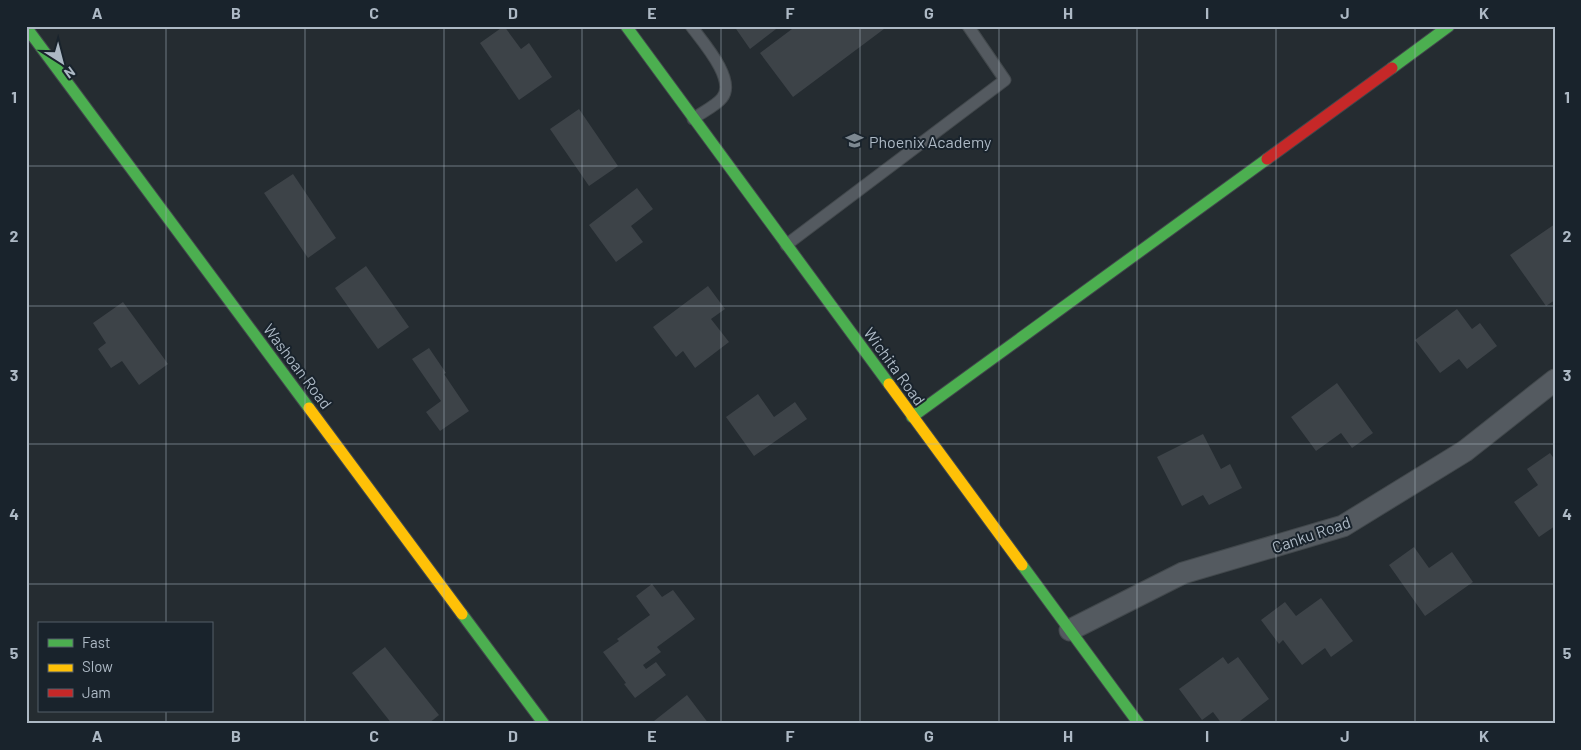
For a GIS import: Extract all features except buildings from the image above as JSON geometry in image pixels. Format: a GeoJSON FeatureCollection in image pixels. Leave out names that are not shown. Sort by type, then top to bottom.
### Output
{"type":"FeatureCollection","features":[{"type":"Feature","properties":{"kind":"street"},"geometry":{"type":"LineString","coordinates":[[912,417],[1449,26]]}},
{"type":"Feature","properties":{"kind":"street","name":"Washoan Road"},"geometry":{"type":"LineString","coordinates":[[26,27],[544,724]]}},
{"type":"Feature","properties":{"kind":"street","name":"Wichita Road"},"geometry":{"type":"LineString","coordinates":[[630,28],[786,246],[1139,724]]}},
{"type":"Feature","properties":{"kind":"street","name":"Canku Road"},"geometry":{"type":"LineString","coordinates":[[1070,630],[1183,573],[1344,526],[1465,451],[1555,380]]}},
{"type":"Feature","properties":{"kind":"lane"},"geometry":{"type":"LineString","coordinates":[[692,26],[723,74],[727,86],[722,98],[694,119]]}},
{"type":"Feature","properties":{"kind":"lane"},"geometry":{"type":"LineString","coordinates":[[786,246],[1005,80],[968,26]]}},
{"type":"Feature","properties":{"kind":"traffic: fast"},"geometry":{"type":"LineString","coordinates":[[626,26],[889,384]]}},
{"type":"Feature","properties":{"kind":"traffic: fast"},"geometry":{"type":"LineString","coordinates":[[1392,68],[1449,26]]}},
{"type":"Feature","properties":{"kind":"traffic: fast"},"geometry":{"type":"LineString","coordinates":[[26,27],[309,408]]}},
{"type":"Feature","properties":{"kind":"traffic: fast"},"geometry":{"type":"LineString","coordinates":[[912,417],[1267,159]]}},
{"type":"Feature","properties":{"kind":"traffic: fast"},"geometry":{"type":"LineString","coordinates":[[1022,565],[1139,724]]}},
{"type":"Feature","properties":{"kind":"traffic: fast"},"geometry":{"type":"LineString","coordinates":[[462,614],[544,724]]}},
{"type":"Feature","properties":{"kind":"traffic: slow"},"geometry":{"type":"LineString","coordinates":[[889,384],[1022,565]]}},
{"type":"Feature","properties":{"kind":"traffic: slow"},"geometry":{"type":"LineString","coordinates":[[309,408],[462,614]]}},
{"type":"Feature","properties":{"kind":"traffic: jam"},"geometry":{"type":"LineString","coordinates":[[1267,159],[1392,68]]}},
{"type":"Feature","properties":{"kind":"place","name":"Phoenix Academy"},"geometry":{"type":"Point","coordinates":[855,141]}}]}
